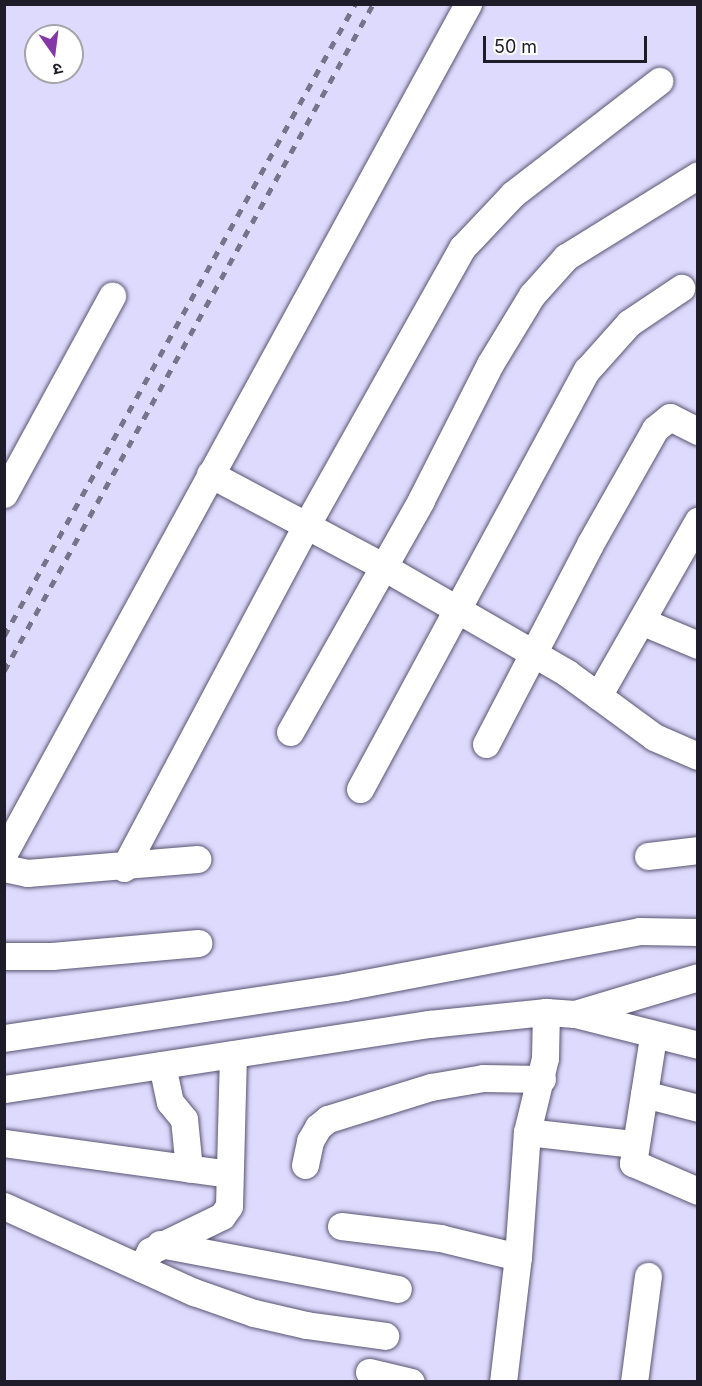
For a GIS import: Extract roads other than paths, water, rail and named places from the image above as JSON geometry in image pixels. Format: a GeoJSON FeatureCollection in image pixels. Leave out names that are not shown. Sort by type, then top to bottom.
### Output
{"type":"FeatureCollection","features":[{"type":"Feature","properties":{"kind":"street"},"geometry":{"type":"LineString","coordinates":[[4,853],[468,4]]}},
{"type":"Feature","properties":{"kind":"street"},"geometry":{"type":"LineString","coordinates":[[124,868],[306,526],[462,249],[513,194],[659,81]]}},
{"type":"Feature","properties":{"kind":"street"},"geometry":{"type":"LineString","coordinates":[[290,732],[490,364],[550,272],[566,257],[698,175]]}},
{"type":"Feature","properties":{"kind":"street"},"geometry":{"type":"LineString","coordinates":[[360,789],[587,370],[629,323],[681,288]]}},
{"type":"Feature","properties":{"kind":"street"},"geometry":{"type":"LineString","coordinates":[[4,494],[112,296]]}},
{"type":"Feature","properties":{"kind":"street"},"geometry":{"type":"LineString","coordinates":[[486,744],[655,429],[670,417],[698,431]]}},
{"type":"Feature","properties":{"kind":"street"},"geometry":{"type":"LineString","coordinates":[[210,474],[382,566],[533,653],[654,737],[698,756]]}},
{"type":"Feature","properties":{"kind":"street"},"geometry":{"type":"LineString","coordinates":[[598,696],[694,536]]}},
{"type":"Feature","properties":{"kind":"street"},"geometry":{"type":"LineString","coordinates":[[641,621],[698,645]]}},
{"type":"Feature","properties":{"kind":"street"},"geometry":{"type":"LineString","coordinates":[[648,856],[698,850]]}},
{"type":"Feature","properties":{"kind":"street"},"geometry":{"type":"LineString","coordinates":[[4,868],[27,873],[124,868],[197,859]]}},
{"type":"Feature","properties":{"kind":"street"},"geometry":{"type":"LineString","coordinates":[[4,1038],[344,987],[639,931],[698,932]]}},
{"type":"Feature","properties":{"kind":"street"},"geometry":{"type":"LineString","coordinates":[[4,956],[52,956],[198,943]]}},
{"type":"Feature","properties":{"kind":"street"},"geometry":{"type":"LineString","coordinates":[[575,1014],[698,977]]}},
{"type":"Feature","properties":{"kind":"street"},"geometry":{"type":"LineString","coordinates":[[503,1382],[518,1257],[529,1120],[542,1079],[546,1012]]}},
{"type":"Feature","properties":{"kind":"street"},"geometry":{"type":"LineString","coordinates":[[4,1089],[429,1023],[546,1012],[575,1014],[653,1037],[698,1045]]}},
{"type":"Feature","properties":{"kind":"street"},"geometry":{"type":"LineString","coordinates":[[653,1037],[633,1150],[637,1166],[698,1191]]}},
{"type":"Feature","properties":{"kind":"street"},"geometry":{"type":"LineString","coordinates":[[141,1268],[150,1251],[222,1215],[229,1206],[233,1054]]}},
{"type":"Feature","properties":{"kind":"street"},"geometry":{"type":"LineString","coordinates":[[162,1065],[170,1102],[184,1119],[189,1168]]}},
{"type":"Feature","properties":{"kind":"street"},"geometry":{"type":"LineString","coordinates":[[305,1166],[310,1141],[328,1119],[431,1087],[483,1078],[542,1079]]}},
{"type":"Feature","properties":{"kind":"street"},"geometry":{"type":"LineString","coordinates":[[644,1094],[698,1108]]}},
{"type":"Feature","properties":{"kind":"street"},"geometry":{"type":"LineString","coordinates":[[529,1120],[633,1150]]}},
{"type":"Feature","properties":{"kind":"street"},"geometry":{"type":"LineString","coordinates":[[4,1143],[229,1174]]}},
{"type":"Feature","properties":{"kind":"street"},"geometry":{"type":"LineString","coordinates":[[4,1206],[141,1268],[254,1313],[306,1325],[385,1336]]}},
{"type":"Feature","properties":{"kind":"street"},"geometry":{"type":"LineString","coordinates":[[341,1226],[440,1238],[518,1257]]}},
{"type":"Feature","properties":{"kind":"street"},"geometry":{"type":"LineString","coordinates":[[160,1244],[398,1289]]}},
{"type":"Feature","properties":{"kind":"street"},"geometry":{"type":"LineString","coordinates":[[634,1382],[648,1276]]}},
{"type":"Feature","properties":{"kind":"street"},"geometry":{"type":"LineString","coordinates":[[369,1372],[411,1382]]}},
{"type":"Feature","properties":{"kind":"railway"},"geometry":{"type":"LineString","coordinates":[[4,636],[355,4]]}},
{"type":"Feature","properties":{"kind":"railway"},"geometry":{"type":"LineString","coordinates":[[4,671],[373,4]]}}]}
